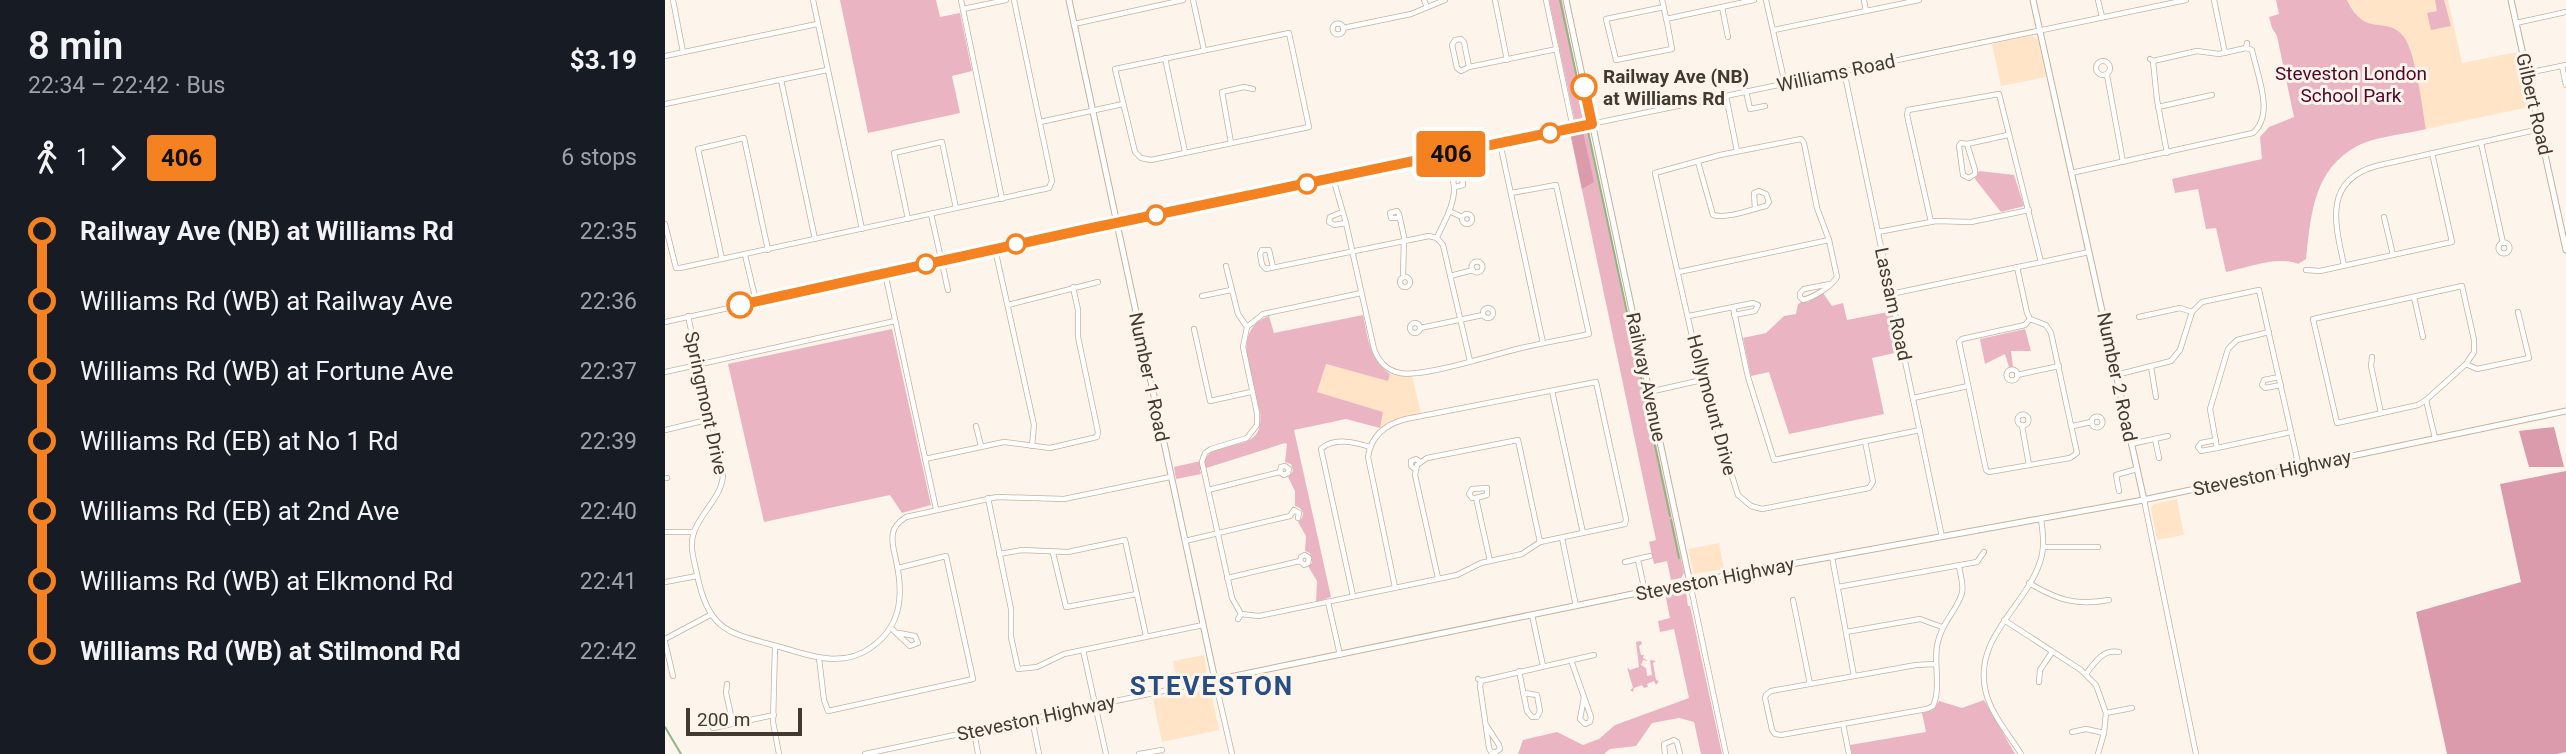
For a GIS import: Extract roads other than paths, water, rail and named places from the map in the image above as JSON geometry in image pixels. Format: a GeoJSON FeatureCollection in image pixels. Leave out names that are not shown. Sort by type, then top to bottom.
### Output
{"type":"FeatureCollection","features":[{"type":"Feature","properties":{"kind":"main road","name":"Number 1 Road"},"geometry":{"type":"LineString","coordinates":[[1069,0],[1215,680]]}},
{"type":"Feature","properties":{"kind":"main road","name":"Railway Avenue"},"geometry":{"type":"LineString","coordinates":[[1566,0],[1690,583]]}},
{"type":"Feature","properties":{"kind":"main road","name":"Number 2 Road"},"geometry":{"type":"LineString","coordinates":[[2033,0],[2144,500]]}},
{"type":"Feature","properties":{"kind":"main road","name":"Gilbert Road"},"geometry":{"type":"LineString","coordinates":[[2511,0],[2566,250]]}},
{"type":"Feature","properties":{"kind":"main road","name":"Steveston Highway"},"geometry":{"type":"LineString","coordinates":[[1215,680],[1690,583],[2144,500],[2566,411]]}},
{"type":"Feature","properties":{"kind":"street"},"geometry":{"type":"LineString","coordinates":[[673,0],[683,52]]}},
{"type":"Feature","properties":{"kind":"street"},"geometry":{"type":"LineString","coordinates":[[813,0],[862,229]]}},
{"type":"Feature","properties":{"kind":"street"},"geometry":{"type":"LineString","coordinates":[[961,0],[1002,199]]}},
{"type":"Feature","properties":{"kind":"street"},"geometry":{"type":"LineString","coordinates":[[963,9],[1006,0]]}},
{"type":"Feature","properties":{"kind":"street"},"geometry":{"type":"LineString","coordinates":[[665,223],[676,268],[1052,186],[1014,0]]}},
{"type":"Feature","properties":{"kind":"street"},"geometry":{"type":"LineString","coordinates":[[1074,24],[1183,0]]}},
{"type":"Feature","properties":{"kind":"street"},"geometry":{"type":"LineString","coordinates":[[1193,0],[1204,50]]}},
{"type":"Feature","properties":{"kind":"street"},"geometry":{"type":"LineString","coordinates":[[1424,0],[1427,7]]}},
{"type":"Feature","properties":{"kind":"street"},"geometry":{"type":"LineString","coordinates":[[1343,28],[1407,15],[1445,0]]}},
{"type":"Feature","properties":{"kind":"street"},"geometry":{"type":"LineString","coordinates":[[1495,0],[1507,60]]}},
{"type":"Feature","properties":{"kind":"street"},"geometry":{"type":"LineString","coordinates":[[1546,0],[1573,128]]}},
{"type":"Feature","properties":{"kind":"street"},"geometry":{"type":"LineString","coordinates":[[1662,0],[1664,7],[1672,49],[1622,60],[1614,58],[1606,19],[1664,7]]}},
{"type":"Feature","properties":{"kind":"street"},"geometry":{"type":"LineString","coordinates":[[1666,19],[1754,0]]}},
{"type":"Feature","properties":{"kind":"street"},"geometry":{"type":"LineString","coordinates":[[1766,0],[1785,84]]}},
{"type":"Feature","properties":{"kind":"street"},"geometry":{"type":"LineString","coordinates":[[1864,0],[1866,11]]}},
{"type":"Feature","properties":{"kind":"street"},"geometry":{"type":"LineString","coordinates":[[1774,30],[1919,0]]}},
{"type":"Feature","properties":{"kind":"street"},"geometry":{"type":"LineString","coordinates":[[2098,0],[2102,17]]}},
{"type":"Feature","properties":{"kind":"street","name":"Williams Road"},"geometry":{"type":"LineString","coordinates":[[665,322],[1115,223],[2186,0]]}},
{"type":"Feature","properties":{"kind":"street"},"geometry":{"type":"LineString","coordinates":[[2214,0],[2225,53]]}},
{"type":"Feature","properties":{"kind":"street"},"geometry":{"type":"LineString","coordinates":[[1721,7],[1728,37]]}},
{"type":"Feature","properties":{"kind":"street"},"geometry":{"type":"LineString","coordinates":[[2516,23],[2566,12]]}},
{"type":"Feature","properties":{"kind":"street"},"geometry":{"type":"LineString","coordinates":[[665,56],[817,24]]}},
{"type":"Feature","properties":{"kind":"street"},"geometry":{"type":"LineString","coordinates":[[1289,33],[1309,127],[1151,160],[1141,158],[1132,148],[1115,69],[1204,50],[1289,33]]}},
{"type":"Feature","properties":{"kind":"street"},"geometry":{"type":"LineString","coordinates":[[1469,67],[1464,42],[1455,40],[1452,45],[1457,68],[1464,71],[1469,67],[1557,49]]}},
{"type":"Feature","properties":{"kind":"street"},"geometry":{"type":"LineString","coordinates":[[2071,173],[2123,162],[2167,153],[2243,137],[2253,133],[2260,126],[2265,111],[2252,50],[2247,46],[2225,53],[2197,51],[2151,60],[2167,153]]}},
{"type":"Feature","properties":{"kind":"street"},"geometry":{"type":"LineString","coordinates":[[1165,58],[1185,152]]}},
{"type":"Feature","properties":{"kind":"street"},"geometry":{"type":"LineString","coordinates":[[2527,73],[2564,66],[2566,85]]}},
{"type":"Feature","properties":{"kind":"street"},"geometry":{"type":"LineString","coordinates":[[665,104],[827,70]]}},
{"type":"Feature","properties":{"kind":"street","name":"Lassam Road"},"geometry":{"type":"LineString","coordinates":[[1844,71],[1942,537]]}},
{"type":"Feature","properties":{"kind":"street"},"geometry":{"type":"LineString","coordinates":[[2107,75],[2123,162]]}},
{"type":"Feature","properties":{"kind":"street"},"geometry":{"type":"LineString","coordinates":[[781,80],[815,239]]}},
{"type":"Feature","properties":{"kind":"street"},"geometry":{"type":"LineString","coordinates":[[1231,143],[1222,92],[1244,87],[1253,89]]}},
{"type":"Feature","properties":{"kind":"street"},"geometry":{"type":"LineString","coordinates":[[1746,92],[1750,109],[1765,106]]}},
{"type":"Feature","properties":{"kind":"street"},"geometry":{"type":"LineString","coordinates":[[1931,222],[1908,110],[1999,94],[2041,262]]}},
{"type":"Feature","properties":{"kind":"street"},"geometry":{"type":"LineString","coordinates":[[2158,107],[2212,95]]}},
{"type":"Feature","properties":{"kind":"street"},"geometry":{"type":"LineString","coordinates":[[1725,96],[1737,151]]}},
{"type":"Feature","properties":{"kind":"street"},"geometry":{"type":"LineString","coordinates":[[1040,122],[1123,104]]}},
{"type":"Feature","properties":{"kind":"street"},"geometry":{"type":"LineString","coordinates":[[2344,265],[2335,213],[2337,200],[2345,186],[2363,170],[2540,129]]}},
{"type":"Feature","properties":{"kind":"street"},"geometry":{"type":"LineString","coordinates":[[1967,144],[1975,170],[1975,174],[1969,178],[1963,175],[1959,146],[1961,143],[2008,135]]}},
{"type":"Feature","properties":{"kind":"street"},"geometry":{"type":"LineString","coordinates":[[722,259],[698,149],[744,138],[768,250]]}},
{"type":"Feature","properties":{"kind":"street"},"geometry":{"type":"LineString","coordinates":[[1755,209],[1719,217],[1713,215],[1698,162],[1737,151],[1801,139],[1837,277],[1830,285],[1807,300],[1800,297],[1804,289],[1830,285]]}},
{"type":"Feature","properties":{"kind":"street"},"geometry":{"type":"LineString","coordinates":[[908,219],[894,153],[942,142],[957,208]]}},
{"type":"Feature","properties":{"kind":"street"},"geometry":{"type":"LineString","coordinates":[[1500,143],[1543,344]]}},
{"type":"Feature","properties":{"kind":"street"},"geometry":{"type":"LineString","coordinates":[[2481,143],[2503,243]]}},
{"type":"Feature","properties":{"kind":"street"},"geometry":{"type":"LineString","coordinates":[[2306,270],[2320,271],[2452,242],[2432,153]]}},
{"type":"Feature","properties":{"kind":"street","name":"Hollymount Drive"},"geometry":{"type":"LineString","coordinates":[[1698,162],[1655,173],[1702,380],[1740,498],[1751,506],[1770,508],[1867,489],[1873,486],[1865,441]]}},
{"type":"Feature","properties":{"kind":"street"},"geometry":{"type":"LineString","coordinates":[[1333,178],[1346,223],[1374,349],[1381,363],[1390,370],[1405,374],[1589,334],[1556,185],[1511,193]]}},
{"type":"Feature","properties":{"kind":"street"},"geometry":{"type":"LineString","coordinates":[[1437,238],[1449,211],[1455,187]]}},
{"type":"Feature","properties":{"kind":"street"},"geometry":{"type":"LineString","coordinates":[[1878,232],[1931,222],[1971,222],[2029,210]]}},
{"type":"Feature","properties":{"kind":"street"},"geometry":{"type":"LineString","coordinates":[[1449,211],[1462,217]]}},
{"type":"Feature","properties":{"kind":"street"},"geometry":{"type":"LineString","coordinates":[[1342,212],[1330,216],[1329,222],[1334,225],[1346,223]]}},
{"type":"Feature","properties":{"kind":"street"},"geometry":{"type":"LineString","coordinates":[[931,214],[948,290]]}},
{"type":"Feature","properties":{"kind":"street"},"geometry":{"type":"LineString","coordinates":[[2384,217],[2393,255]]}},
{"type":"Feature","properties":{"kind":"street"},"geometry":{"type":"LineString","coordinates":[[1400,218],[1403,277]]}},
{"type":"Feature","properties":{"kind":"street"},"geometry":{"type":"LineString","coordinates":[[1273,267],[1429,236],[1437,238],[1443,243],[1470,362]]}},
{"type":"Feature","properties":{"kind":"street"},"geometry":{"type":"LineString","coordinates":[[1679,272],[1829,240]]}},
{"type":"Feature","properties":{"kind":"street"},"geometry":{"type":"LineString","coordinates":[[995,249],[1034,425],[1032,446]]}},
{"type":"Feature","properties":{"kind":"street"},"geometry":{"type":"LineString","coordinates":[[1891,294],[2089,252]]}},
{"type":"Feature","properties":{"kind":"street"},"geometry":{"type":"LineString","coordinates":[[745,255],[756,301]]}},
{"type":"Feature","properties":{"kind":"street"},"geometry":{"type":"LineString","coordinates":[[1226,266],[1238,314],[1247,327]]}},
{"type":"Feature","properties":{"kind":"street"},"geometry":{"type":"LineString","coordinates":[[2017,267],[2030,319]]}},
{"type":"Feature","properties":{"kind":"street"},"geometry":{"type":"LineString","coordinates":[[1450,276],[1473,270]]}},
{"type":"Feature","properties":{"kind":"street"},"geometry":{"type":"LineString","coordinates":[[885,273],[936,509]]}},
{"type":"Feature","properties":{"kind":"street"},"geometry":{"type":"LineString","coordinates":[[1008,305],[1098,282]]}},
{"type":"Feature","properties":{"kind":"street"},"geometry":{"type":"LineString","coordinates":[[2462,286],[2475,346],[2472,357],[2426,400],[2412,406],[2337,423],[2313,319],[2414,297],[2462,286]]}},
{"type":"Feature","properties":{"kind":"street"},"geometry":{"type":"LineString","coordinates":[[925,459],[1007,442],[1053,448],[1097,437],[1078,337],[1078,310],[1073,287]]}},
{"type":"Feature","properties":{"kind":"street"},"geometry":{"type":"LineString","coordinates":[[1202,296],[1231,290]]}},
{"type":"Feature","properties":{"kind":"street"},"geometry":{"type":"LineString","coordinates":[[2116,375],[2168,362],[2176,356],[2197,305],[2207,300],[2259,290],[2299,467]]}},
{"type":"Feature","properties":{"kind":"street"},"geometry":{"type":"LineString","coordinates":[[1361,293],[1263,314],[1247,327],[1243,347],[1257,420],[1255,429],[1247,438],[1218,446],[1205,453],[1202,463],[1227,578],[1239,617],[1259,616],[1463,573],[1490,561],[1523,554],[1540,542],[1626,523],[1596,382],[1397,421],[1383,429],[1370,447],[1369,468],[1395,587]]}},
{"type":"Feature","properties":{"kind":"street"},"geometry":{"type":"LineString","coordinates":[[2414,297],[2423,338]]}},
{"type":"Feature","properties":{"kind":"street"},"geometry":{"type":"LineString","coordinates":[[1689,316],[1753,303],[1758,306],[1755,311],[1734,315]]}},
{"type":"Feature","properties":{"kind":"street"},"geometry":{"type":"LineString","coordinates":[[1733,307],[1748,377],[1773,458],[1779,460],[1920,430]]}},
{"type":"Feature","properties":{"kind":"street"},"geometry":{"type":"LineString","coordinates":[[2139,317],[2180,308],[2192,312]]}},
{"type":"Feature","properties":{"kind":"street"},"geometry":{"type":"LineString","coordinates":[[2466,364],[2477,369],[2529,358],[2518,312]]}},
{"type":"Feature","properties":{"kind":"street"},"geometry":{"type":"LineString","coordinates":[[1420,328],[1483,315]]}},
{"type":"Feature","properties":{"kind":"street","name":"Springmont Drive"},"geometry":{"type":"LineString","coordinates":[[688,316],[722,468],[722,482],[694,532]]}},
{"type":"Feature","properties":{"kind":"street"},"geometry":{"type":"LineString","coordinates":[[2030,319],[2047,323],[2051,333],[2077,454],[2070,458],[1989,472],[1986,470],[1959,341],[2025,325],[2030,319]]}},
{"type":"Feature","properties":{"kind":"street"},"geometry":{"type":"LineString","coordinates":[[665,372],[895,321]]}},
{"type":"Feature","properties":{"kind":"street"},"geometry":{"type":"LineString","coordinates":[[1194,329],[1210,401],[1251,391]]}},
{"type":"Feature","properties":{"kind":"street"},"geometry":{"type":"LineString","coordinates":[[2217,448],[2210,404],[2228,349],[2237,340],[2269,332]]}},
{"type":"Feature","properties":{"kind":"street"},"geometry":{"type":"LineString","coordinates":[[2372,357],[2371,366],[2381,413]]}},
{"type":"Feature","properties":{"kind":"street"},"geometry":{"type":"LineString","coordinates":[[2017,375],[2059,366]]}},
{"type":"Feature","properties":{"kind":"street"},"geometry":{"type":"LineString","coordinates":[[2151,367],[2156,397]]}},
{"type":"Feature","properties":{"kind":"street"},"geometry":{"type":"LineString","coordinates":[[2279,377],[2264,380],[2262,386],[2265,388],[2281,385]]}},
{"type":"Feature","properties":{"kind":"street"},"geometry":{"type":"LineString","coordinates":[[1649,392],[1702,380]]}},
{"type":"Feature","properties":{"kind":"street"},"geometry":{"type":"LineString","coordinates":[[1913,398],[1968,386]]}},
{"type":"Feature","properties":{"kind":"street"},"geometry":{"type":"LineString","coordinates":[[1552,391],[1583,533]]}},
{"type":"Feature","properties":{"kind":"street"},"geometry":{"type":"LineString","coordinates":[[2426,400],[2435,438]]}},
{"type":"Feature","properties":{"kind":"street"},"geometry":{"type":"LineString","coordinates":[[665,430],[711,419]]}},
{"type":"Feature","properties":{"kind":"street"},"geometry":{"type":"LineString","coordinates":[[2073,426],[2091,422]]}},
{"type":"Feature","properties":{"kind":"street"},"geometry":{"type":"LineString","coordinates":[[976,426],[981,446]]}},
{"type":"Feature","properties":{"kind":"street"},"geometry":{"type":"LineString","coordinates":[[2022,426],[2028,465]]}},
{"type":"Feature","properties":{"kind":"street"},"geometry":{"type":"LineString","coordinates":[[2215,440],[2201,443],[2198,447],[2201,451],[2291,432]]}},
{"type":"Feature","properties":{"kind":"street"},"geometry":{"type":"LineString","coordinates":[[2131,444],[2168,436]]}},
{"type":"Feature","properties":{"kind":"street"},"geometry":{"type":"LineString","coordinates":[[2155,439],[2159,458]]}},
{"type":"Feature","properties":{"kind":"street"},"geometry":{"type":"LineString","coordinates":[[1438,578],[1415,469],[1420,462],[1429,458],[1518,440],[1540,542]]}},
{"type":"Feature","properties":{"kind":"street"},"geometry":{"type":"LineString","coordinates":[[1353,596],[1321,447],[1348,441],[1370,447]]}},
{"type":"Feature","properties":{"kind":"street"},"geometry":{"type":"LineString","coordinates":[[2119,491],[2117,474],[2137,469]]}},
{"type":"Feature","properties":{"kind":"street"},"geometry":{"type":"LineString","coordinates":[[1208,490],[1280,472]]}},
{"type":"Feature","properties":{"kind":"street"},"geometry":{"type":"LineString","coordinates":[[665,532],[694,532],[692,548],[702,600],[710,615],[733,633],[819,658],[844,659],[863,653],[882,639],[897,616],[901,595],[892,538],[895,527],[906,517],[988,498],[1017,496],[1064,499],[1170,477]]}},
{"type":"Feature","properties":{"kind":"street"},"geometry":{"type":"LineString","coordinates":[[988,498],[1011,609],[1011,640],[1018,669],[1040,666],[1059,655],[1203,625]]}},
{"type":"Feature","properties":{"kind":"street"},"geometry":{"type":"LineString","coordinates":[[1476,498],[1490,561]]}},
{"type":"Feature","properties":{"kind":"street","name":"Number 2 Road"},"geometry":{"type":"LineString","coordinates":[[2144,500],[2196,754]]}},
{"type":"Feature","properties":{"kind":"street"},"geometry":{"type":"LineString","coordinates":[[1185,541],[1290,516]]}},
{"type":"Feature","properties":{"kind":"street"},"geometry":{"type":"LineString","coordinates":[[2021,754],[1993,709],[1983,678],[1990,642],[2037,569],[2043,547],[2041,519]]}},
{"type":"Feature","properties":{"kind":"street"},"geometry":{"type":"LineString","coordinates":[[1562,538],[1576,606]]}},
{"type":"Feature","properties":{"kind":"street"},"geometry":{"type":"LineString","coordinates":[[999,554],[1022,550],[1074,551],[1125,540],[1146,636]]}},
{"type":"Feature","properties":{"kind":"street"},"geometry":{"type":"LineString","coordinates":[[2043,547],[2098,547]]}},
{"type":"Feature","properties":{"kind":"street"},"geometry":{"type":"LineString","coordinates":[[1053,552],[1066,607],[1073,608],[1137,594]]}},
{"type":"Feature","properties":{"kind":"street"},"geometry":{"type":"LineString","coordinates":[[1838,587],[1977,562],[1984,552]]}},
{"type":"Feature","properties":{"kind":"street"},"geometry":{"type":"LineString","coordinates":[[819,658],[824,700],[828,711],[973,680],[946,556],[898,568]]}},
{"type":"Feature","properties":{"kind":"street"},"geometry":{"type":"LineString","coordinates":[[1625,562],[1650,556]]}},
{"type":"Feature","properties":{"kind":"street"},"geometry":{"type":"LineString","coordinates":[[1832,557],[1854,676]]}},
{"type":"Feature","properties":{"kind":"street"},"geometry":{"type":"LineString","coordinates":[[1638,559],[1645,592]]}},
{"type":"Feature","properties":{"kind":"street"},"geometry":{"type":"LineString","coordinates":[[1227,578],[1300,561]]}},
{"type":"Feature","properties":{"kind":"street"},"geometry":{"type":"LineString","coordinates":[[1935,664],[1771,691],[1766,695],[1772,730],[1781,735],[1933,706],[1936,697],[1935,664],[1942,627],[1963,591],[1959,566]]}},
{"type":"Feature","properties":{"kind":"street"},"geometry":{"type":"LineString","coordinates":[[665,582],[697,576]]}},
{"type":"Feature","properties":{"kind":"street","name":"Railway Avenue"},"geometry":{"type":"LineString","coordinates":[[1690,583],[1726,754]]}},
{"type":"Feature","properties":{"kind":"street"},"geometry":{"type":"LineString","coordinates":[[2029,583],[2069,602],[2093,603],[2109,600]]}},
{"type":"Feature","properties":{"kind":"street"},"geometry":{"type":"LineString","coordinates":[[1793,600],[1809,684]]}},
{"type":"Feature","properties":{"kind":"street"},"geometry":{"type":"LineString","coordinates":[[1328,602],[1340,655]]}},
{"type":"Feature","properties":{"kind":"street"},"geometry":{"type":"LineString","coordinates":[[673,676],[665,640],[710,615]]}},
{"type":"Feature","properties":{"kind":"street"},"geometry":{"type":"LineString","coordinates":[[1532,615],[1543,666]]}},
{"type":"Feature","properties":{"kind":"street"},"geometry":{"type":"LineString","coordinates":[[1846,632],[1920,618],[1942,627]]}},
{"type":"Feature","properties":{"kind":"street"},"geometry":{"type":"LineString","coordinates":[[2004,620],[2086,674],[2100,693],[2106,713],[2098,754]]}},
{"type":"Feature","properties":{"kind":"street"},"geometry":{"type":"LineString","coordinates":[[891,628],[898,633]]}},
{"type":"Feature","properties":{"kind":"street"},"geometry":{"type":"LineString","coordinates":[[775,646],[774,715],[779,754]]}},
{"type":"Feature","properties":{"kind":"street"},"geometry":{"type":"LineString","coordinates":[[1083,650],[1106,754]]}},
{"type":"Feature","properties":{"kind":"street"},"geometry":{"type":"LineString","coordinates":[[2086,674],[2105,654],[2112,650],[2119,652]]}},
{"type":"Feature","properties":{"kind":"street"},"geometry":{"type":"LineString","coordinates":[[2039,682],[2040,670],[2052,652]]}},
{"type":"Feature","properties":{"kind":"street"},"geometry":{"type":"LineString","coordinates":[[1486,725],[1499,745],[1500,749],[1496,752],[1490,751],[1486,725],[1480,686],[1480,680],[1594,655]]}},
{"type":"Feature","properties":{"kind":"street"},"geometry":{"type":"LineString","coordinates":[[1571,660],[1584,697],[1591,719],[1585,724],[1580,719],[1584,697]]}},
{"type":"Feature","properties":{"kind":"street"},"geometry":{"type":"LineString","coordinates":[[1518,671],[1523,693],[1529,715],[1537,717],[1540,710],[1537,695],[1523,693]]}},
{"type":"Feature","properties":{"kind":"street","name":"Steveston Highway"},"geometry":{"type":"LineString","coordinates":[[865,754],[1215,680]]}},
{"type":"Feature","properties":{"kind":"street","name":"Number 1 Road"},"geometry":{"type":"LineString","coordinates":[[1215,680],[1231,754]]}},
{"type":"Feature","properties":{"kind":"street"},"geometry":{"type":"LineString","coordinates":[[727,684],[726,693],[733,724]]}},
{"type":"Feature","properties":{"kind":"street"},"geometry":{"type":"LineString","coordinates":[[2106,713],[2132,708]]}},
{"type":"Feature","properties":{"kind":"street"},"geometry":{"type":"LineString","coordinates":[[713,728],[774,715]]}},
{"type":"Feature","properties":{"kind":"street"},"geometry":{"type":"LineString","coordinates":[[1032,719],[1039,754]]}},
{"type":"Feature","properties":{"kind":"street"},"geometry":{"type":"LineString","coordinates":[[1843,724],[1849,754]]}},
{"type":"Feature","properties":{"kind":"street"},"geometry":{"type":"LineString","coordinates":[[2072,733],[2086,729],[2104,733]]}},
{"type":"Feature","properties":{"kind":"street"},"geometry":{"type":"LineString","coordinates":[[974,731],[978,754]]}},
{"type":"Feature","properties":{"kind":"street"},"geometry":{"type":"LineString","coordinates":[[1665,754],[1664,743],[1675,740],[1680,754]]}},
{"type":"Feature","properties":{"kind":"street"},"geometry":{"type":"LineString","coordinates":[[1139,754],[1162,750]]}},
{"type":"Feature","properties":{"kind":"waterway"},"geometry":{"type":"LineString","coordinates":[[1560,0],[1586,119]]}},
{"type":"Feature","properties":{"kind":"waterway"},"geometry":{"type":"LineString","coordinates":[[1588,131],[1640,373]]}},
{"type":"Feature","properties":{"kind":"waterway"},"geometry":{"type":"LineString","coordinates":[[1641,377],[1645,395]]}},
{"type":"Feature","properties":{"kind":"waterway"},"geometry":{"type":"LineString","coordinates":[[1645,399],[1670,516]]}},
{"type":"Feature","properties":{"kind":"waterway"},"geometry":{"type":"LineString","coordinates":[[1671,520],[1679,558]]}},
{"type":"Feature","properties":{"kind":"waterway"},"geometry":{"type":"LineString","coordinates":[[665,727],[681,754]]}},
{"type":"Feature","properties":{"kind":"place","name":"Railway Ave (NB) at Williams Rd"},"geometry":{"type":"Point","coordinates":[1584,87]}},
{"type":"Feature","properties":{"kind":"district","name":"STEVESTON"},"geometry":{"type":"Point","coordinates":[1212,686]}},
{"type":"Feature","properties":{"kind":"park label","name":"Steveston London School Park"},"geometry":{"type":"Point","coordinates":[2351,84]}}]}
